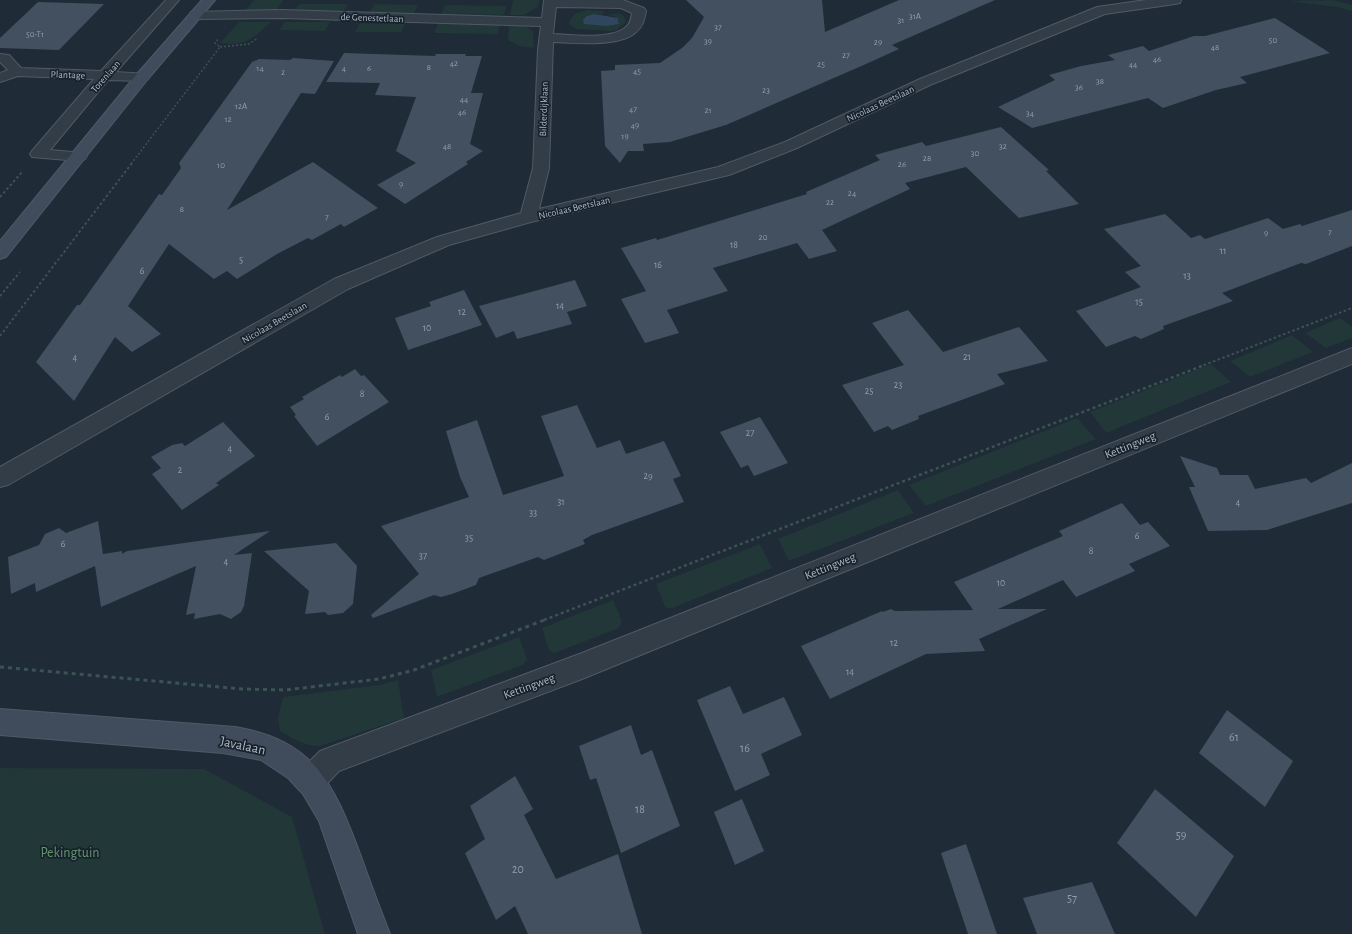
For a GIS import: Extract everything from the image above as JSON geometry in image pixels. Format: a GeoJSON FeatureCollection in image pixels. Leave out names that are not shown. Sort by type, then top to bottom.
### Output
{"type":"FeatureCollection","features":[{"type":"Feature","properties":{"kind":"main road"},"geometry":{"type":"LineString","coordinates":[[0,253],[142,77],[209,0]]}},
{"type":"Feature","properties":{"kind":"main road","name":"Javalaan"},"geometry":{"type":"LineString","coordinates":[[0,722],[211,739],[254,745],[267,749],[290,762],[311,780],[322,796],[331,815],[374,934]]}},
{"type":"Feature","properties":{"kind":"street","name":"Torenlaan"},"geometry":{"type":"LineString","coordinates":[[38,154],[105,75],[174,0]]}},
{"type":"Feature","properties":{"kind":"street","name":"Nicolaas Beetslaan"},"geometry":{"type":"LineString","coordinates":[[0,478],[341,284],[442,241],[529,217],[723,172],[791,145],[925,82],[1097,7],[1175,0]]}},
{"type":"Feature","properties":{"kind":"street","name":"Bilderdijklaan"},"geometry":{"type":"LineString","coordinates":[[529,217],[541,168],[546,38],[550,2]]}},
{"type":"Feature","properties":{"kind":"street"},"geometry":{"type":"LineString","coordinates":[[546,38],[607,39],[626,34],[636,24],[639,11],[622,4],[550,2]]}},
{"type":"Feature","properties":{"kind":"street","name":"de Genestetlaan"},"geometry":{"type":"LineString","coordinates":[[196,15],[282,14],[548,22]]}},
{"type":"Feature","properties":{"kind":"street"},"geometry":{"type":"LineString","coordinates":[[0,58],[4,58],[17,72]]}},
{"type":"Feature","properties":{"kind":"street","name":"Plantage"},"geometry":{"type":"LineString","coordinates":[[0,78],[17,72],[142,77]]}},
{"type":"Feature","properties":{"kind":"street"},"geometry":{"type":"LineString","coordinates":[[38,154],[79,156]]}},
{"type":"Feature","properties":{"kind":"street","name":"Kettingweg"},"geometry":{"type":"LineString","coordinates":[[311,780],[330,761],[582,666],[1352,356]]}},
{"type":"Feature","properties":{"kind":"path"},"geometry":{"type":"LineString","coordinates":[[0,336],[216,53],[220,47],[215,43],[236,15]]}},
{"type":"Feature","properties":{"kind":"path"},"geometry":{"type":"LineString","coordinates":[[0,197],[38,154]]}},
{"type":"Feature","properties":{"kind":"path"},"geometry":{"type":"LineString","coordinates":[[0,667],[242,689],[285,690],[379,679],[414,670],[1352,308]]}},
{"type":"Feature","properties":{"kind":"green space"},"geometry":{"type":"Polygon","coordinates":[[[254,0],[283,0],[276,12],[245,11],[254,0]]]}},
{"type":"Feature","properties":{"kind":"green space"},"geometry":{"type":"Polygon","coordinates":[[[513,0],[540,0],[538,7],[524,15],[510,15],[513,0]]]}},
{"type":"Feature","properties":{"kind":"green space"},"geometry":{"type":"Polygon","coordinates":[[[1333,0],[1352,5],[1352,11],[1337,7],[1288,1],[1333,0]]]}},
{"type":"Feature","properties":{"kind":"green space"},"geometry":{"type":"Polygon","coordinates":[[[299,4],[348,4],[343,12],[294,11],[299,4]]]}},
{"type":"Feature","properties":{"kind":"green space"},"geometry":{"type":"Polygon","coordinates":[[[374,4],[418,5],[414,13],[369,13],[374,4]]]}},
{"type":"Feature","properties":{"kind":"green space"},"geometry":{"type":"Polygon","coordinates":[[[445,5],[506,6],[504,15],[441,14],[445,5]]]}},
{"type":"Feature","properties":{"kind":"green space"},"geometry":{"type":"Polygon","coordinates":[[[588,10],[604,11],[602,15],[594,14],[584,24],[619,24],[619,20],[614,16],[606,15],[620,13],[625,18],[626,22],[617,30],[608,31],[576,29],[569,24],[573,15],[578,12],[588,10]]]}},
{"type":"Feature","properties":{"kind":"green space"},"geometry":{"type":"Polygon","coordinates":[[[239,22],[272,22],[249,40],[237,44],[220,43],[239,22]]]}},
{"type":"Feature","properties":{"kind":"green space"},"geometry":{"type":"Polygon","coordinates":[[[285,22],[330,22],[325,31],[279,30],[285,22]]]}},
{"type":"Feature","properties":{"kind":"green space"},"geometry":{"type":"Polygon","coordinates":[[[360,23],[405,24],[401,32],[355,32],[360,23]]]}},
{"type":"Feature","properties":{"kind":"green space"},"geometry":{"type":"Polygon","coordinates":[[[438,24],[500,24],[498,34],[434,33],[438,24]]]}},
{"type":"Feature","properties":{"kind":"green space"},"geometry":{"type":"Polygon","coordinates":[[[509,24],[525,26],[533,31],[534,48],[519,46],[508,40],[509,24]]]}},
{"type":"Feature","properties":{"kind":"green space"},"geometry":{"type":"Polygon","coordinates":[[[1340,318],[1352,327],[1352,338],[1326,348],[1305,333],[1340,318]]]}},
{"type":"Feature","properties":{"kind":"green space"},"geometry":{"type":"Polygon","coordinates":[[[1292,335],[1313,352],[1250,377],[1230,361],[1292,335]]]}},
{"type":"Feature","properties":{"kind":"green space"},"geometry":{"type":"Polygon","coordinates":[[[1211,364],[1231,382],[1106,433],[1090,412],[1211,364]]]}},
{"type":"Feature","properties":{"kind":"green space"},"geometry":{"type":"Polygon","coordinates":[[[1077,418],[1096,439],[926,506],[909,485],[1077,418]]]}},
{"type":"Feature","properties":{"kind":"green space"},"geometry":{"type":"Polygon","coordinates":[[[898,490],[914,513],[789,561],[778,539],[898,490]]]}},
{"type":"Feature","properties":{"kind":"green space"},"geometry":{"type":"Polygon","coordinates":[[[760,544],[772,568],[670,609],[665,607],[656,584],[760,544]]]}},
{"type":"Feature","properties":{"kind":"green space"},"geometry":{"type":"Polygon","coordinates":[[[613,600],[622,621],[619,628],[555,653],[549,651],[542,628],[613,600]]]}},
{"type":"Feature","properties":{"kind":"green space"},"geometry":{"type":"Polygon","coordinates":[[[519,637],[527,659],[523,665],[437,697],[431,670],[519,637]]]}},
{"type":"Feature","properties":{"kind":"green space"},"geometry":{"type":"Polygon","coordinates":[[[398,680],[404,718],[320,746],[304,744],[280,731],[278,718],[283,697],[379,685],[398,680]]]}},
{"type":"Feature","properties":{"kind":"green space","name":"Pekingtuin"},"geometry":{"type":"Polygon","coordinates":[[[0,768],[204,769],[292,817],[325,934],[0,934],[0,768]]]}},
{"type":"Feature","properties":{"kind":"water"},"geometry":{"type":"Polygon","coordinates":[[[594,14],[618,18],[619,24],[606,26],[584,24],[583,20],[587,16],[594,14]]]}},
{"type":"Feature","properties":{"kind":"building"},"geometry":{"type":"Polygon","coordinates":[[[686,0],[822,0],[825,32],[899,0],[995,0],[892,45],[899,49],[726,125],[670,142],[643,144],[644,151],[628,151],[620,163],[605,146],[601,71],[615,70],[615,65],[660,63],[682,48],[692,38],[704,17],[686,0]]]}},
{"type":"Feature","properties":{"kind":"building"},"geometry":{"type":"Polygon","coordinates":[[[38,2],[104,4],[59,50],[0,48],[0,38],[38,2]]]}},
{"type":"Feature","properties":{"kind":"building"},"geometry":{"type":"Polygon","coordinates":[[[1275,18],[1330,53],[1240,77],[1247,83],[1216,90],[1163,108],[1148,98],[1032,128],[998,107],[1055,80],[1049,75],[1081,66],[1115,60],[1108,55],[1143,46],[1149,51],[1194,36],[1205,36],[1275,18]]]}},
{"type":"Feature","properties":{"kind":"building"},"geometry":{"type":"Polygon","coordinates":[[[344,53],[435,56],[436,54],[466,54],[465,56],[482,56],[471,93],[483,93],[470,144],[483,151],[466,162],[468,164],[405,204],[377,185],[416,163],[396,151],[416,97],[375,95],[380,83],[326,82],[344,53]]]}},
{"type":"Feature","properties":{"kind":"building"},"geometry":{"type":"Polygon","coordinates":[[[293,58],[334,61],[315,94],[301,93],[227,210],[313,162],[378,208],[344,227],[341,224],[312,240],[308,238],[277,254],[237,279],[227,271],[214,279],[169,244],[128,306],[161,334],[132,352],[115,337],[74,401],[36,362],[77,305],[80,305],[159,194],[162,195],[181,168],[179,163],[252,62],[259,59],[290,60],[293,58]]]}},
{"type":"Feature","properties":{"kind":"building"},"geometry":{"type":"Polygon","coordinates":[[[1001,127],[1049,170],[1046,171],[1079,204],[1019,218],[966,167],[905,183],[910,189],[822,230],[837,251],[809,259],[797,243],[713,268],[728,291],[667,310],[679,333],[645,343],[621,299],[646,291],[621,248],[656,238],[657,240],[807,194],[806,192],[880,160],[875,155],[922,142],[926,146],[1001,127]]]}},
{"type":"Feature","properties":{"kind":"building"},"geometry":{"type":"Polygon","coordinates":[[[1352,210],[1352,246],[1306,264],[1301,263],[1222,293],[1233,301],[1163,326],[1164,329],[1141,339],[1135,336],[1106,347],[1076,311],[1141,287],[1125,272],[1141,266],[1104,229],[1165,214],[1191,238],[1200,235],[1205,239],[1268,218],[1283,229],[1300,224],[1302,226],[1352,210]]]}},
{"type":"Feature","properties":{"kind":"building"},"geometry":{"type":"Polygon","coordinates":[[[575,280],[587,306],[567,312],[572,324],[517,339],[514,331],[496,338],[479,306],[575,280]]]}},
{"type":"Feature","properties":{"kind":"building"},"geometry":{"type":"Polygon","coordinates":[[[464,290],[482,325],[408,350],[395,318],[431,306],[429,302],[464,290]]]}},
{"type":"Feature","properties":{"kind":"building"},"geometry":{"type":"Polygon","coordinates":[[[908,310],[943,352],[1019,327],[1048,361],[997,374],[1005,384],[918,416],[919,419],[892,430],[888,426],[874,432],[842,385],[904,365],[872,323],[908,310]]]}},
{"type":"Feature","properties":{"kind":"building"},"geometry":{"type":"Polygon","coordinates":[[[355,369],[361,376],[364,375],[389,402],[317,446],[294,416],[296,415],[290,407],[304,399],[302,397],[340,375],[342,377],[355,369]]]}},
{"type":"Feature","properties":{"kind":"building"},"geometry":{"type":"Polygon","coordinates":[[[577,405],[597,448],[620,440],[626,454],[664,441],[681,476],[673,479],[684,502],[592,535],[583,540],[585,544],[544,560],[538,557],[479,578],[476,585],[452,594],[441,597],[434,595],[373,618],[371,615],[419,574],[381,526],[469,497],[460,477],[446,431],[477,420],[503,495],[564,476],[541,416],[577,405]]]}},
{"type":"Feature","properties":{"kind":"building"},"geometry":{"type":"Polygon","coordinates":[[[760,417],[788,463],[754,476],[748,465],[741,468],[720,432],[760,417]]]}},
{"type":"Feature","properties":{"kind":"building"},"geometry":{"type":"Polygon","coordinates":[[[223,422],[255,456],[216,483],[219,485],[182,510],[152,474],[161,468],[151,457],[172,445],[182,443],[185,446],[223,422]]]}},
{"type":"Feature","properties":{"kind":"building"},"geometry":{"type":"Polygon","coordinates":[[[1180,456],[1217,468],[1220,475],[1248,475],[1255,489],[1306,478],[1311,483],[1352,463],[1352,503],[1267,530],[1208,531],[1189,487],[1195,487],[1180,456]]]}},
{"type":"Feature","properties":{"kind":"building"},"geometry":{"type":"Polygon","coordinates":[[[1122,503],[1140,525],[1148,522],[1170,546],[1129,564],[1135,571],[1076,597],[1063,580],[998,609],[1047,609],[979,639],[985,651],[926,654],[830,699],[801,646],[882,611],[891,609],[895,611],[973,610],[954,582],[1063,536],[1059,531],[1122,503]]]}},
{"type":"Feature","properties":{"kind":"building"},"geometry":{"type":"Polygon","coordinates":[[[98,521],[103,554],[122,551],[122,554],[127,551],[270,531],[234,555],[252,553],[244,606],[241,612],[231,619],[220,614],[194,619],[195,613],[186,615],[196,566],[101,607],[95,566],[36,592],[35,583],[11,594],[8,557],[39,545],[45,534],[59,528],[66,533],[98,521]]]}},
{"type":"Feature","properties":{"kind":"building"},"geometry":{"type":"Polygon","coordinates":[[[336,543],[357,566],[353,604],[343,613],[328,615],[325,612],[305,614],[309,591],[264,551],[336,543]]]}},
{"type":"Feature","properties":{"kind":"building"},"geometry":{"type":"Polygon","coordinates":[[[730,686],[743,714],[784,697],[802,735],[761,754],[770,775],[735,791],[697,700],[730,686]]]}},
{"type":"Feature","properties":{"kind":"building"},"geometry":{"type":"Polygon","coordinates":[[[1227,710],[1293,761],[1265,807],[1199,753],[1227,710]]]}},
{"type":"Feature","properties":{"kind":"building"},"geometry":{"type":"Polygon","coordinates":[[[631,725],[641,755],[652,750],[680,826],[621,853],[596,778],[590,780],[579,746],[631,725]]]}},
{"type":"Feature","properties":{"kind":"building"},"geometry":{"type":"Polygon","coordinates":[[[515,776],[533,809],[524,815],[556,879],[618,854],[642,934],[528,934],[515,906],[496,920],[465,853],[485,839],[470,806],[515,776]]]}},
{"type":"Feature","properties":{"kind":"building"},"geometry":{"type":"Polygon","coordinates":[[[1155,789],[1234,856],[1196,917],[1117,843],[1155,789]]]}},
{"type":"Feature","properties":{"kind":"building"},"geometry":{"type":"Polygon","coordinates":[[[742,799],[764,851],[735,865],[714,812],[742,799]]]}},
{"type":"Feature","properties":{"kind":"building"},"geometry":{"type":"Polygon","coordinates":[[[966,844],[997,934],[968,934],[941,853],[966,844]]]}},
{"type":"Feature","properties":{"kind":"building"},"geometry":{"type":"Polygon","coordinates":[[[1092,882],[1115,934],[1037,934],[1023,898],[1092,882]]]}}]}
